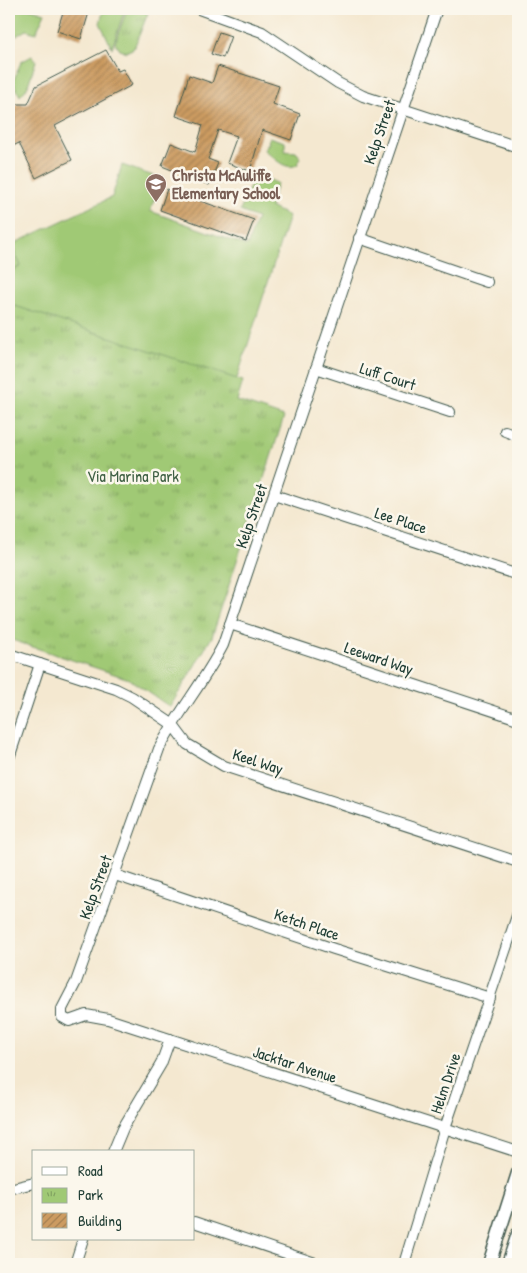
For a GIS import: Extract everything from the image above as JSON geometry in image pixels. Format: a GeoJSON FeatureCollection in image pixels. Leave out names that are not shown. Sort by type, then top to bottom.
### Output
{"type":"FeatureCollection","features":[{"type":"Feature","properties":{"kind":"street"},"geometry":{"type":"LineString","coordinates":[[200,9],[262,32],[338,83],[363,96],[518,147]]}},
{"type":"Feature","properties":{"kind":"street","name":"Kelp Street"},"geometry":{"type":"LineString","coordinates":[[62,1017],[62,1009],[76,982],[154,761],[172,724],[210,670],[230,624],[436,9]]}},
{"type":"Feature","properties":{"kind":"street"},"geometry":{"type":"LineString","coordinates":[[359,238],[487,282]]}},
{"type":"Feature","properties":{"kind":"street","name":"Luff Court"},"geometry":{"type":"LineString","coordinates":[[316,368],[450,412]]}},
{"type":"Feature","properties":{"kind":"street"},"geometry":{"type":"LineString","coordinates":[[505,431],[518,436]]}},
{"type":"Feature","properties":{"kind":"street","name":"Lee Place"},"geometry":{"type":"LineString","coordinates":[[274,494],[518,575]]}},
{"type":"Feature","properties":{"kind":"street","name":"Leeward Way"},"geometry":{"type":"LineString","coordinates":[[230,624],[518,719]]}},
{"type":"Feature","properties":{"kind":"street","name":"Keel Way"},"geometry":{"type":"LineString","coordinates":[[9,654],[116,689],[132,697],[172,724],[187,744],[224,766],[518,862]]}},
{"type":"Feature","properties":{"kind":"street"},"geometry":{"type":"LineString","coordinates":[[9,758],[40,664]]}},
{"type":"Feature","properties":{"kind":"street","name":"Ketch Place"},"geometry":{"type":"LineString","coordinates":[[115,875],[334,949],[490,998]]}},
{"type":"Feature","properties":{"kind":"street","name":"Helm Drive"},"geometry":{"type":"LineString","coordinates":[[404,1264],[445,1128],[518,914]]}},
{"type":"Feature","properties":{"kind":"street","name":"Jacktar Avenue"},"geometry":{"type":"LineString","coordinates":[[62,1017],[69,1021],[95,1015],[518,1152]]}},
{"type":"Feature","properties":{"kind":"street"},"geometry":{"type":"LineString","coordinates":[[114,1150],[122,1128],[162,1064],[170,1039]]}},
{"type":"Feature","properties":{"kind":"street"},"geometry":{"type":"LineString","coordinates":[[489,1264],[518,1174]]}},
{"type":"Feature","properties":{"kind":"street"},"geometry":{"type":"LineString","coordinates":[[9,1189],[32,1183]]}},
{"type":"Feature","properties":{"kind":"street"},"geometry":{"type":"LineString","coordinates":[[195,1222],[318,1264]]}},
{"type":"Feature","properties":{"kind":"street"},"geometry":{"type":"LineString","coordinates":[[508,1264],[518,1234]]}},
{"type":"Feature","properties":{"kind":"street"},"geometry":{"type":"LineString","coordinates":[[75,1264],[83,1240]]}},
{"type":"Feature","properties":{"kind":"green space"},"geometry":{"type":"Polygon","coordinates":[[[9,9],[32,9],[45,13],[36,33],[26,30],[9,40],[9,9]]]}},
{"type":"Feature","properties":{"kind":"green space"},"geometry":{"type":"Polygon","coordinates":[[[104,9],[125,9],[112,48],[100,23],[104,9]]]}},
{"type":"Feature","properties":{"kind":"green space"},"geometry":{"type":"Polygon","coordinates":[[[127,9],[148,13],[134,48],[126,52],[120,50],[115,43],[127,9]]]}},
{"type":"Feature","properties":{"kind":"green space"},"geometry":{"type":"Polygon","coordinates":[[[32,56],[36,61],[27,88],[20,96],[13,82],[21,62],[32,56]]]}},
{"type":"Feature","properties":{"kind":"green space"},"geometry":{"type":"Polygon","coordinates":[[[269,137],[285,142],[285,151],[296,152],[301,158],[297,165],[283,165],[264,150],[266,145],[268,145],[269,137]]]}},
{"type":"Feature","properties":{"kind":"green space"},"geometry":{"type":"Polygon","coordinates":[[[122,165],[162,179],[150,211],[247,246],[257,218],[240,211],[255,174],[277,183],[270,207],[289,216],[233,391],[9,318],[9,273],[21,266],[11,245],[112,197],[122,165]]]}},
{"type":"Feature","properties":{"kind":"green space"},"geometry":{"type":"Polygon","coordinates":[[[11,245],[21,266],[9,273],[9,246],[11,245]]]}},
{"type":"Feature","properties":{"kind":"green space","name":"Via Marina Park"},"geometry":{"type":"Polygon","coordinates":[[[9,304],[243,381],[237,401],[284,417],[212,637],[170,707],[129,679],[9,639],[9,304]]]}},
{"type":"Feature","properties":{"kind":"building"},"geometry":{"type":"Polygon","coordinates":[[[64,9],[90,9],[81,39],[57,31],[64,9]]]}},
{"type":"Feature","properties":{"kind":"building"},"geometry":{"type":"Polygon","coordinates":[[[219,32],[231,36],[223,58],[211,54],[219,32]]]}},
{"type":"Feature","properties":{"kind":"building"},"geometry":{"type":"Polygon","coordinates":[[[106,50],[118,71],[123,69],[132,85],[55,126],[72,160],[36,178],[19,143],[9,148],[9,113],[16,104],[28,104],[36,86],[106,50]]]}},
{"type":"Feature","properties":{"kind":"building"},"geometry":{"type":"Polygon","coordinates":[[[218,66],[279,86],[273,104],[300,114],[291,140],[262,130],[250,171],[227,163],[237,136],[218,130],[208,159],[218,163],[209,185],[162,166],[171,143],[195,152],[203,125],[176,116],[189,75],[212,83],[218,66]]]}},
{"type":"Feature","properties":{"kind":"building"},"geometry":{"type":"Polygon","coordinates":[[[167,189],[254,220],[246,241],[160,210],[167,189]]]}},
{"type":"Feature","properties":{"kind":"place","name":"Christa McAuliffe Elementary School"},"geometry":{"type":"Point","coordinates":[156,203]}}]}
